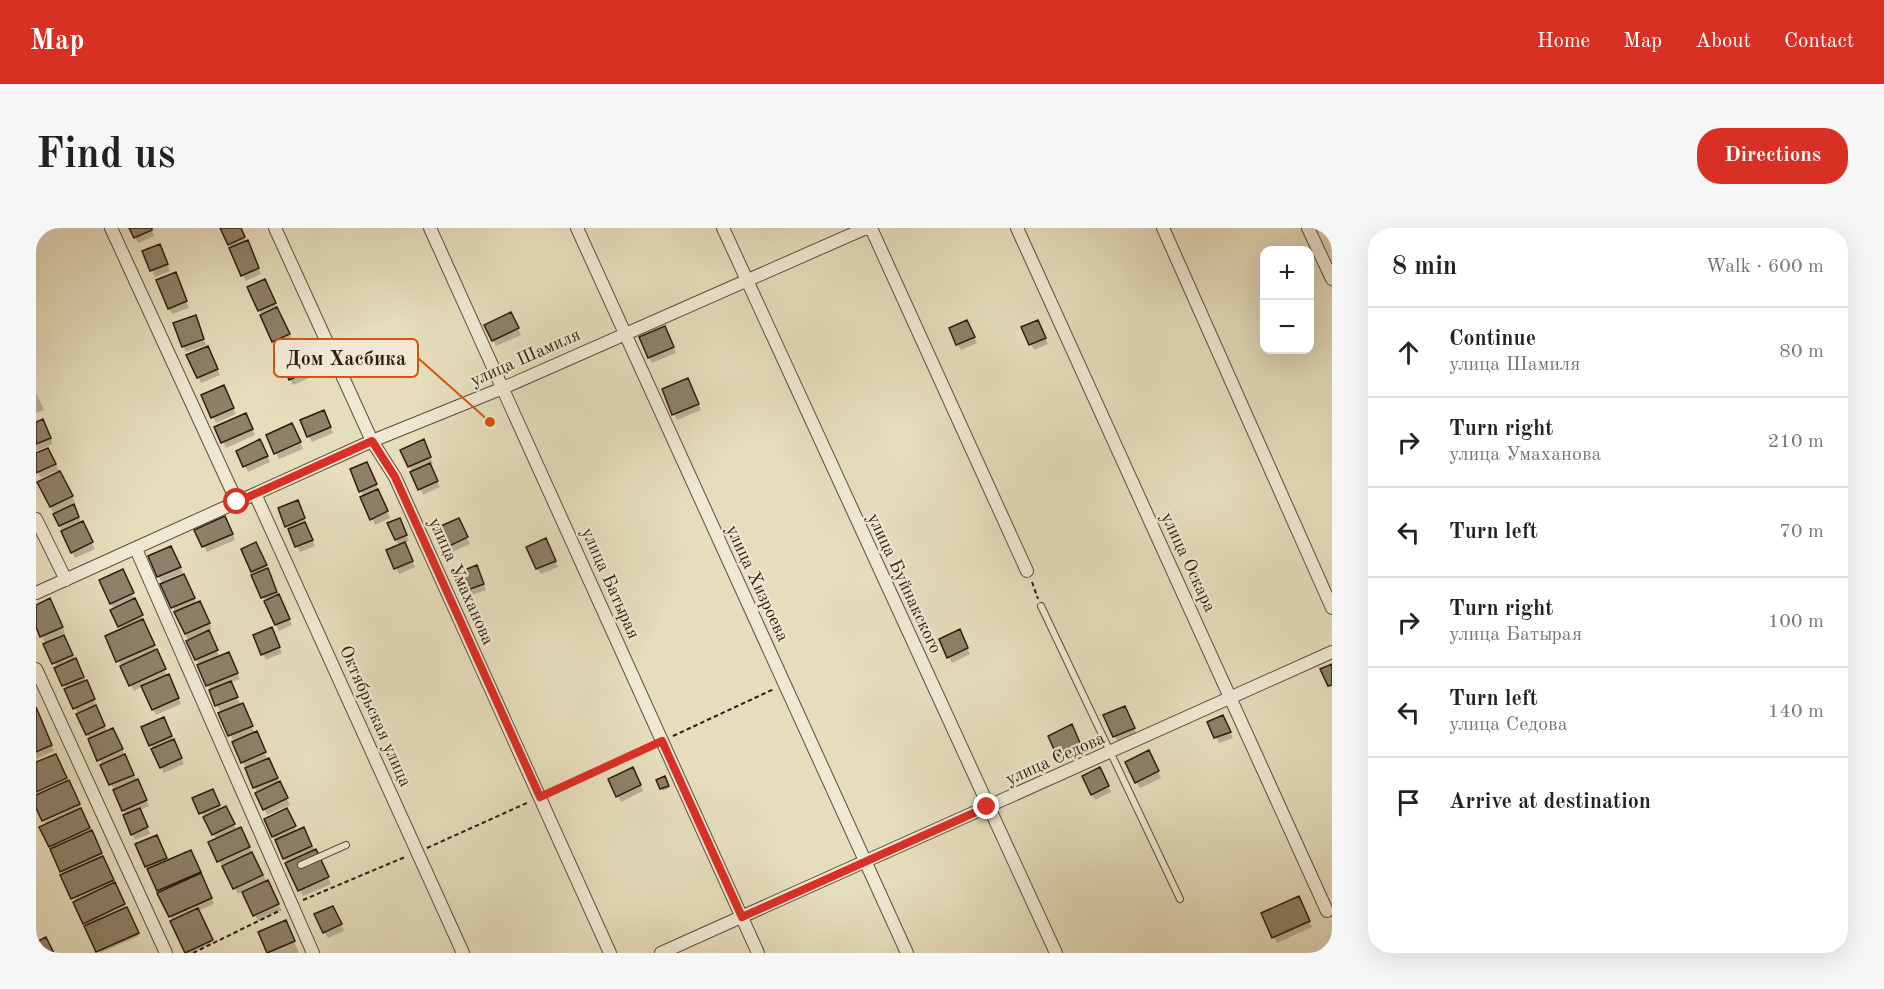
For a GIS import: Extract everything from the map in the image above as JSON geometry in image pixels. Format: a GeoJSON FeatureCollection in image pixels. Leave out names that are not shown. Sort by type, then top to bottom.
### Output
{"type":"FeatureCollection","features":[{"type":"Feature","properties":{"kind":"street"},"geometry":{"type":"LineString","coordinates":[[111,228],[237,502]]}},
{"type":"Feature","properties":{"kind":"street","name":"улица Умаханова"},"geometry":{"type":"LineString","coordinates":[[275,228],[372,441],[395,477],[610,953]]}},
{"type":"Feature","properties":{"kind":"street","name":"улица Батырая"},"geometry":{"type":"LineString","coordinates":[[430,228],[758,953]]}},
{"type":"Feature","properties":{"kind":"street","name":"улица Хизроева"},"geometry":{"type":"LineString","coordinates":[[577,228],[908,953]]}},
{"type":"Feature","properties":{"kind":"street","name":"улица Буйнакского"},"geometry":{"type":"LineString","coordinates":[[723,228],[1056,953]]}},
{"type":"Feature","properties":{"kind":"street","name":"улица Шамиля"},"geometry":{"type":"LineString","coordinates":[[36,593],[372,441],[503,388],[624,332],[866,228]]}},
{"type":"Feature","properties":{"kind":"street"},"geometry":{"type":"LineString","coordinates":[[871,228],[1027,571]]}},
{"type":"Feature","properties":{"kind":"street","name":"улица Оскара"},"geometry":{"type":"LineString","coordinates":[[1017,228],[1327,911]]}},
{"type":"Feature","properties":{"kind":"street"},"geometry":{"type":"LineString","coordinates":[[1163,228],[1332,608]]}},
{"type":"Feature","properties":{"kind":"street"},"geometry":{"type":"LineString","coordinates":[[1308,228],[1332,279]]}},
{"type":"Feature","properties":{"kind":"street","name":"Октябрьская улица"},"geometry":{"type":"LineString","coordinates":[[255,494],[463,953]]}},
{"type":"Feature","properties":{"kind":"street"},"geometry":{"type":"LineString","coordinates":[[36,519],[66,580]]}},
{"type":"Feature","properties":{"kind":"street"},"geometry":{"type":"LineString","coordinates":[[136,549],[313,953]]}},
{"type":"Feature","properties":{"kind":"street","name":"улица Седова"},"geometry":{"type":"LineString","coordinates":[[661,953],[1332,652]]}},
{"type":"Feature","properties":{"kind":"street"},"geometry":{"type":"LineString","coordinates":[[36,669],[166,953]]}},
{"type":"Feature","properties":{"kind":"lane"},"geometry":{"type":"LineString","coordinates":[[1041,606],[1109,754],[1180,899]]}},
{"type":"Feature","properties":{"kind":"lane"},"geometry":{"type":"LineString","coordinates":[[301,865],[346,845]]}},
{"type":"Feature","properties":{"kind":"path"},"geometry":{"type":"LineString","coordinates":[[1027,571],[1041,606]]}},
{"type":"Feature","properties":{"kind":"path"},"geometry":{"type":"LineString","coordinates":[[193,953],[291,905],[418,852],[784,684]]}},
{"type":"Feature","properties":{"kind":"building"},"geometry":{"type":"Polygon","coordinates":[[[129,228],[152,228],[152,230],[134,238],[129,228]]]}},
{"type":"Feature","properties":{"kind":"building"},"geometry":{"type":"Polygon","coordinates":[[[220,228],[241,228],[245,237],[228,245],[220,228]]]}},
{"type":"Feature","properties":{"kind":"building"},"geometry":{"type":"Polygon","coordinates":[[[248,240],[259,268],[241,276],[229,248],[248,240]]]}},
{"type":"Feature","properties":{"kind":"building"},"geometry":{"type":"Polygon","coordinates":[[[160,244],[168,264],[150,271],[142,251],[160,244]]]}},
{"type":"Feature","properties":{"kind":"building"},"geometry":{"type":"Polygon","coordinates":[[[176,272],[187,301],[168,309],[156,280],[176,272]]]}},
{"type":"Feature","properties":{"kind":"building"},"geometry":{"type":"Polygon","coordinates":[[[265,279],[276,303],[258,311],[247,287],[265,279]]]}},
{"type":"Feature","properties":{"kind":"building"},"geometry":{"type":"Polygon","coordinates":[[[277,307],[290,334],[272,342],[260,315],[277,307]]]}},
{"type":"Feature","properties":{"kind":"building"},"geometry":{"type":"Polygon","coordinates":[[[511,312],[519,328],[492,341],[484,325],[511,312]]]}},
{"type":"Feature","properties":{"kind":"building"},"geometry":{"type":"Polygon","coordinates":[[[196,315],[204,339],[182,347],[173,323],[196,315]]]}},
{"type":"Feature","properties":{"kind":"building"},"geometry":{"type":"Polygon","coordinates":[[[967,320],[975,337],[956,345],[949,328],[967,320]]]}},
{"type":"Feature","properties":{"kind":"building"},"geometry":{"type":"Polygon","coordinates":[[[1038,320],[1046,338],[1029,345],[1021,327],[1038,320]]]}},
{"type":"Feature","properties":{"kind":"building"},"geometry":{"type":"Polygon","coordinates":[[[665,326],[674,347],[648,358],[639,337],[665,326]]]}},
{"type":"Feature","properties":{"kind":"building"},"geometry":{"type":"Polygon","coordinates":[[[208,346],[218,369],[197,378],[186,355],[208,346]]]}},
{"type":"Feature","properties":{"kind":"building"},"geometry":{"type":"Polygon","coordinates":[[[296,347],[307,372],[289,380],[278,355],[296,347]]]}},
{"type":"Feature","properties":{"kind":"building"},"geometry":{"type":"Polygon","coordinates":[[[688,378],[699,404],[672,415],[662,389],[688,378]]]}},
{"type":"Feature","properties":{"kind":"building"},"geometry":{"type":"Polygon","coordinates":[[[224,385],[234,408],[211,418],[201,395],[224,385]]]}},
{"type":"Feature","properties":{"kind":"building"},"geometry":{"type":"Polygon","coordinates":[[[324,410],[331,427],[307,437],[300,420],[324,410]]]}},
{"type":"Feature","properties":{"kind":"building"},"geometry":{"type":"Polygon","coordinates":[[[246,413],[253,429],[221,443],[214,427],[246,413]]]}},
{"type":"Feature","properties":{"kind":"building"},"geometry":{"type":"Polygon","coordinates":[[[43,419],[51,438],[36,444],[36,422],[43,419]]]}},
{"type":"Feature","properties":{"kind":"building"},"geometry":{"type":"Polygon","coordinates":[[[292,423],[301,442],[274,454],[266,435],[292,423]]]}},
{"type":"Feature","properties":{"kind":"building"},"geometry":{"type":"Polygon","coordinates":[[[260,439],[268,456],[243,467],[236,451],[260,439]]]}},
{"type":"Feature","properties":{"kind":"building"},"geometry":{"type":"Polygon","coordinates":[[[424,439],[431,457],[408,467],[400,450],[424,439]]]}},
{"type":"Feature","properties":{"kind":"building"},"geometry":{"type":"Polygon","coordinates":[[[48,448],[56,464],[36,473],[36,453],[48,448]]]}},
{"type":"Feature","properties":{"kind":"building"},"geometry":{"type":"Polygon","coordinates":[[[367,462],[377,484],[359,492],[350,469],[367,462]]]}},
{"type":"Feature","properties":{"kind":"building"},"geometry":{"type":"Polygon","coordinates":[[[430,463],[438,481],[418,490],[410,472],[430,463]]]}},
{"type":"Feature","properties":{"kind":"building"},"geometry":{"type":"Polygon","coordinates":[[[60,471],[73,496],[50,507],[37,482],[60,471]]]}},
{"type":"Feature","properties":{"kind":"building"},"geometry":{"type":"Polygon","coordinates":[[[378,489],[388,511],[370,520],[360,497],[378,489]]]}},
{"type":"Feature","properties":{"kind":"building"},"geometry":{"type":"Polygon","coordinates":[[[298,500],[305,518],[285,527],[278,508],[298,500]]]}},
{"type":"Feature","properties":{"kind":"building"},"geometry":{"type":"Polygon","coordinates":[[[74,504],[79,517],[59,526],[53,514],[74,504]]]}},
{"type":"Feature","properties":{"kind":"building"},"geometry":{"type":"Polygon","coordinates":[[[225,516],[233,534],[202,547],[194,530],[225,516]]]}},
{"type":"Feature","properties":{"kind":"building"},"geometry":{"type":"Polygon","coordinates":[[[400,518],[407,535],[395,540],[387,523],[400,518]]]}},
{"type":"Feature","properties":{"kind":"building"},"geometry":{"type":"Polygon","coordinates":[[[459,518],[468,537],[443,549],[434,529],[459,518]]]}},
{"type":"Feature","properties":{"kind":"building"},"geometry":{"type":"Polygon","coordinates":[[[83,521],[93,542],[71,553],[61,531],[83,521]]]}},
{"type":"Feature","properties":{"kind":"building"},"geometry":{"type":"Polygon","coordinates":[[[305,522],[313,540],[295,547],[288,529],[305,522]]]}},
{"type":"Feature","properties":{"kind":"building"},"geometry":{"type":"Polygon","coordinates":[[[546,538],[556,561],[536,569],[526,547],[546,538]]]}},
{"type":"Feature","properties":{"kind":"building"},"geometry":{"type":"Polygon","coordinates":[[[256,542],[267,565],[251,572],[241,549],[256,542]]]}},
{"type":"Feature","properties":{"kind":"building"},"geometry":{"type":"Polygon","coordinates":[[[405,542],[413,561],[394,569],[386,550],[405,542]]]}},
{"type":"Feature","properties":{"kind":"building"},"geometry":{"type":"Polygon","coordinates":[[[171,546],[181,567],[157,577],[148,556],[171,546]]]}},
{"type":"Feature","properties":{"kind":"building"},"geometry":{"type":"Polygon","coordinates":[[[477,565],[484,584],[462,592],[454,574],[477,565]]]}},
{"type":"Feature","properties":{"kind":"building"},"geometry":{"type":"Polygon","coordinates":[[[268,568],[277,592],[261,598],[251,575],[268,568]]]}},
{"type":"Feature","properties":{"kind":"building"},"geometry":{"type":"Polygon","coordinates":[[[123,569],[134,593],[110,604],[99,580],[123,569]]]}},
{"type":"Feature","properties":{"kind":"building"},"geometry":{"type":"Polygon","coordinates":[[[184,574],[195,598],[171,608],[160,584],[184,574]]]}},
{"type":"Feature","properties":{"kind":"building"},"geometry":{"type":"Polygon","coordinates":[[[279,594],[290,619],[275,625],[264,601],[279,594]]]}},
{"type":"Feature","properties":{"kind":"building"},"geometry":{"type":"Polygon","coordinates":[[[50,598],[63,627],[40,637],[36,627],[36,605],[50,598]]]}},
{"type":"Feature","properties":{"kind":"building"},"geometry":{"type":"Polygon","coordinates":[[[135,598],[143,615],[118,627],[110,610],[135,598]]]}},
{"type":"Feature","properties":{"kind":"building"},"geometry":{"type":"Polygon","coordinates":[[[200,601],[210,623],[185,634],[174,612],[200,601]]]}},
{"type":"Feature","properties":{"kind":"building"},"geometry":{"type":"Polygon","coordinates":[[[143,619],[155,645],[116,662],[105,636],[143,619]]]}},
{"type":"Feature","properties":{"kind":"building"},"geometry":{"type":"Polygon","coordinates":[[[272,627],[280,647],[261,655],[253,635],[272,627]]]}},
{"type":"Feature","properties":{"kind":"building"},"geometry":{"type":"Polygon","coordinates":[[[960,629],[968,648],[947,658],[939,639],[960,629]]]}},
{"type":"Feature","properties":{"kind":"building"},"geometry":{"type":"Polygon","coordinates":[[[209,630],[218,650],[195,660],[186,641],[209,630]]]}},
{"type":"Feature","properties":{"kind":"building"},"geometry":{"type":"Polygon","coordinates":[[[64,635],[73,655],[52,664],[43,644],[64,635]]]}},
{"type":"Feature","properties":{"kind":"building"},"geometry":{"type":"Polygon","coordinates":[[[157,649],[166,669],[129,686],[120,666],[157,649]]]}},
{"type":"Feature","properties":{"kind":"building"},"geometry":{"type":"Polygon","coordinates":[[[229,652],[238,673],[206,686],[197,665],[229,652]]]}},
{"type":"Feature","properties":{"kind":"building"},"geometry":{"type":"Polygon","coordinates":[[[76,658],[84,677],[62,686],[54,668],[76,658]]]}},
{"type":"Feature","properties":{"kind":"building"},"geometry":{"type":"Polygon","coordinates":[[[1332,664],[1332,685],[1328,686],[1320,669],[1332,664]]]}},
{"type":"Feature","properties":{"kind":"building"},"geometry":{"type":"Polygon","coordinates":[[[169,674],[179,698],[152,710],[141,686],[169,674]]]}},
{"type":"Feature","properties":{"kind":"building"},"geometry":{"type":"Polygon","coordinates":[[[87,680],[95,699],[73,709],[64,689],[87,680]]]}},
{"type":"Feature","properties":{"kind":"building"},"geometry":{"type":"Polygon","coordinates":[[[231,681],[238,697],[215,706],[209,690],[231,681]]]}},
{"type":"Feature","properties":{"kind":"building"},"geometry":{"type":"Polygon","coordinates":[[[243,703],[253,726],[228,736],[218,713],[243,703]]]}},
{"type":"Feature","properties":{"kind":"building"},"geometry":{"type":"Polygon","coordinates":[[[96,705],[105,726],[86,735],[76,714],[96,705]]]}},
{"type":"Feature","properties":{"kind":"building"},"geometry":{"type":"Polygon","coordinates":[[[1125,706],[1135,728],[1113,737],[1103,715],[1125,706]]]}},
{"type":"Feature","properties":{"kind":"building"},"geometry":{"type":"Polygon","coordinates":[[[36,707],[52,745],[36,752],[36,707]]]}},
{"type":"Feature","properties":{"kind":"building"},"geometry":{"type":"Polygon","coordinates":[[[1223,715],[1231,732],[1214,738],[1207,722],[1223,715]]]}},
{"type":"Feature","properties":{"kind":"building"},"geometry":{"type":"Polygon","coordinates":[[[164,717],[172,736],[149,746],[141,727],[164,717]]]}},
{"type":"Feature","properties":{"kind":"building"},"geometry":{"type":"Polygon","coordinates":[[[1072,724],[1081,745],[1057,756],[1048,736],[1072,724]]]}},
{"type":"Feature","properties":{"kind":"building"},"geometry":{"type":"Polygon","coordinates":[[[113,728],[123,749],[97,761],[88,739],[113,728]]]}},
{"type":"Feature","properties":{"kind":"building"},"geometry":{"type":"Polygon","coordinates":[[[257,731],[266,752],[241,763],[232,742],[257,731]]]}},
{"type":"Feature","properties":{"kind":"building"},"geometry":{"type":"Polygon","coordinates":[[[174,739],[182,758],[160,768],[151,749],[174,739]]]}},
{"type":"Feature","properties":{"kind":"building"},"geometry":{"type":"Polygon","coordinates":[[[1149,750],[1159,771],[1135,783],[1125,762],[1149,750]]]}},
{"type":"Feature","properties":{"kind":"building"},"geometry":{"type":"Polygon","coordinates":[[[56,754],[67,778],[36,792],[36,762],[56,754]]]}},
{"type":"Feature","properties":{"kind":"building"},"geometry":{"type":"Polygon","coordinates":[[[125,754],[134,775],[109,785],[100,765],[125,754]]]}},
{"type":"Feature","properties":{"kind":"building"},"geometry":{"type":"Polygon","coordinates":[[[269,758],[278,778],[253,788],[245,768],[269,758]]]}},
{"type":"Feature","properties":{"kind":"building"},"geometry":{"type":"Polygon","coordinates":[[[633,767],[641,785],[616,797],[608,779],[633,767]]]}},
{"type":"Feature","properties":{"kind":"building"},"geometry":{"type":"Polygon","coordinates":[[[1100,767],[1109,786],[1091,795],[1082,776],[1100,767]]]}},
{"type":"Feature","properties":{"kind":"building"},"geometry":{"type":"Polygon","coordinates":[[[665,776],[669,786],[660,789],[656,780],[665,776]]]}},
{"type":"Feature","properties":{"kind":"building"},"geometry":{"type":"Polygon","coordinates":[[[138,779],[147,800],[122,811],[113,790],[138,779]]]}},
{"type":"Feature","properties":{"kind":"building"},"geometry":{"type":"Polygon","coordinates":[[[69,780],[80,804],[42,821],[36,808],[36,795],[69,780]]]}},
{"type":"Feature","properties":{"kind":"building"},"geometry":{"type":"Polygon","coordinates":[[[280,781],[288,798],[263,810],[255,793],[280,781]]]}},
{"type":"Feature","properties":{"kind":"building"},"geometry":{"type":"Polygon","coordinates":[[[213,789],[220,805],[199,814],[192,798],[213,789]]]}},
{"type":"Feature","properties":{"kind":"building"},"geometry":{"type":"Polygon","coordinates":[[[226,806],[235,824],[212,835],[203,817],[226,806]]]}},
{"type":"Feature","properties":{"kind":"building"},"geometry":{"type":"Polygon","coordinates":[[[81,808],[90,828],[49,847],[39,827],[81,808]]]}},
{"type":"Feature","properties":{"kind":"building"},"geometry":{"type":"Polygon","coordinates":[[[140,808],[148,827],[131,835],[123,815],[140,808]]]}},
{"type":"Feature","properties":{"kind":"building"},"geometry":{"type":"Polygon","coordinates":[[[287,808],[296,826],[272,837],[264,819],[287,808]]]}},
{"type":"Feature","properties":{"kind":"building"},"geometry":{"type":"Polygon","coordinates":[[[241,827],[250,847],[217,862],[208,842],[241,827]]]}},
{"type":"Feature","properties":{"kind":"building"},"geometry":{"type":"Polygon","coordinates":[[[304,827],[312,846],[283,859],[275,840],[304,827]]]}},
{"type":"Feature","properties":{"kind":"building"},"geometry":{"type":"Polygon","coordinates":[[[92,830],[102,853],[60,872],[50,849],[92,830]]]}},
{"type":"Feature","properties":{"kind":"building"},"geometry":{"type":"Polygon","coordinates":[[[157,835],[167,858],[145,867],[135,844],[157,835]]]}},
{"type":"Feature","properties":{"kind":"building"},"geometry":{"type":"Polygon","coordinates":[[[316,849],[329,877],[298,891],[285,863],[316,849]]]}},
{"type":"Feature","properties":{"kind":"building"},"geometry":{"type":"Polygon","coordinates":[[[191,850],[201,872],[157,891],[147,869],[191,850]]]}},
{"type":"Feature","properties":{"kind":"building"},"geometry":{"type":"Polygon","coordinates":[[[252,852],[263,875],[233,889],[222,866],[252,852]]]}},
{"type":"Feature","properties":{"kind":"building"},"geometry":{"type":"Polygon","coordinates":[[[103,856],[114,880],[71,899],[60,875],[103,856]]]}},
{"type":"Feature","properties":{"kind":"building"},"geometry":{"type":"Polygon","coordinates":[[[201,873],[212,898],[169,917],[157,893],[201,873]]]}},
{"type":"Feature","properties":{"kind":"building"},"geometry":{"type":"Polygon","coordinates":[[[268,880],[279,904],[253,916],[242,892],[268,880]]]}},
{"type":"Feature","properties":{"kind":"building"},"geometry":{"type":"Polygon","coordinates":[[[115,882],[125,904],[83,924],[73,902],[115,882]]]}},
{"type":"Feature","properties":{"kind":"building"},"geometry":{"type":"Polygon","coordinates":[[[1299,896],[1310,921],[1272,938],[1261,913],[1299,896]]]}},
{"type":"Feature","properties":{"kind":"building"},"geometry":{"type":"Polygon","coordinates":[[[333,906],[342,924],[323,933],[314,914],[333,906]]]}},
{"type":"Feature","properties":{"kind":"building"},"geometry":{"type":"Polygon","coordinates":[[[127,907],[139,933],[96,952],[84,926],[127,907]]]}},
{"type":"Feature","properties":{"kind":"building"},"geometry":{"type":"Polygon","coordinates":[[[198,908],[213,940],[185,953],[170,921],[198,908]]]}},
{"type":"Feature","properties":{"kind":"building"},"geometry":{"type":"Polygon","coordinates":[[[286,920],[295,941],[267,953],[258,932],[286,920]]]}},
{"type":"Feature","properties":{"kind":"building"},"geometry":{"type":"Polygon","coordinates":[[[46,937],[54,953],[36,953],[36,942],[46,937]]]}},
{"type":"Feature","properties":{"kind":"place","name":"Дом Хасбика"},"geometry":{"type":"Point","coordinates":[490,422]}},
{"type":"Feature","properties":{"kind":"route"},"geometry":{"type":"LineString","coordinates":[[237,502],[372,441],[395,477],[540,797],[662,741],[742,917],[987,807]]}}]}
